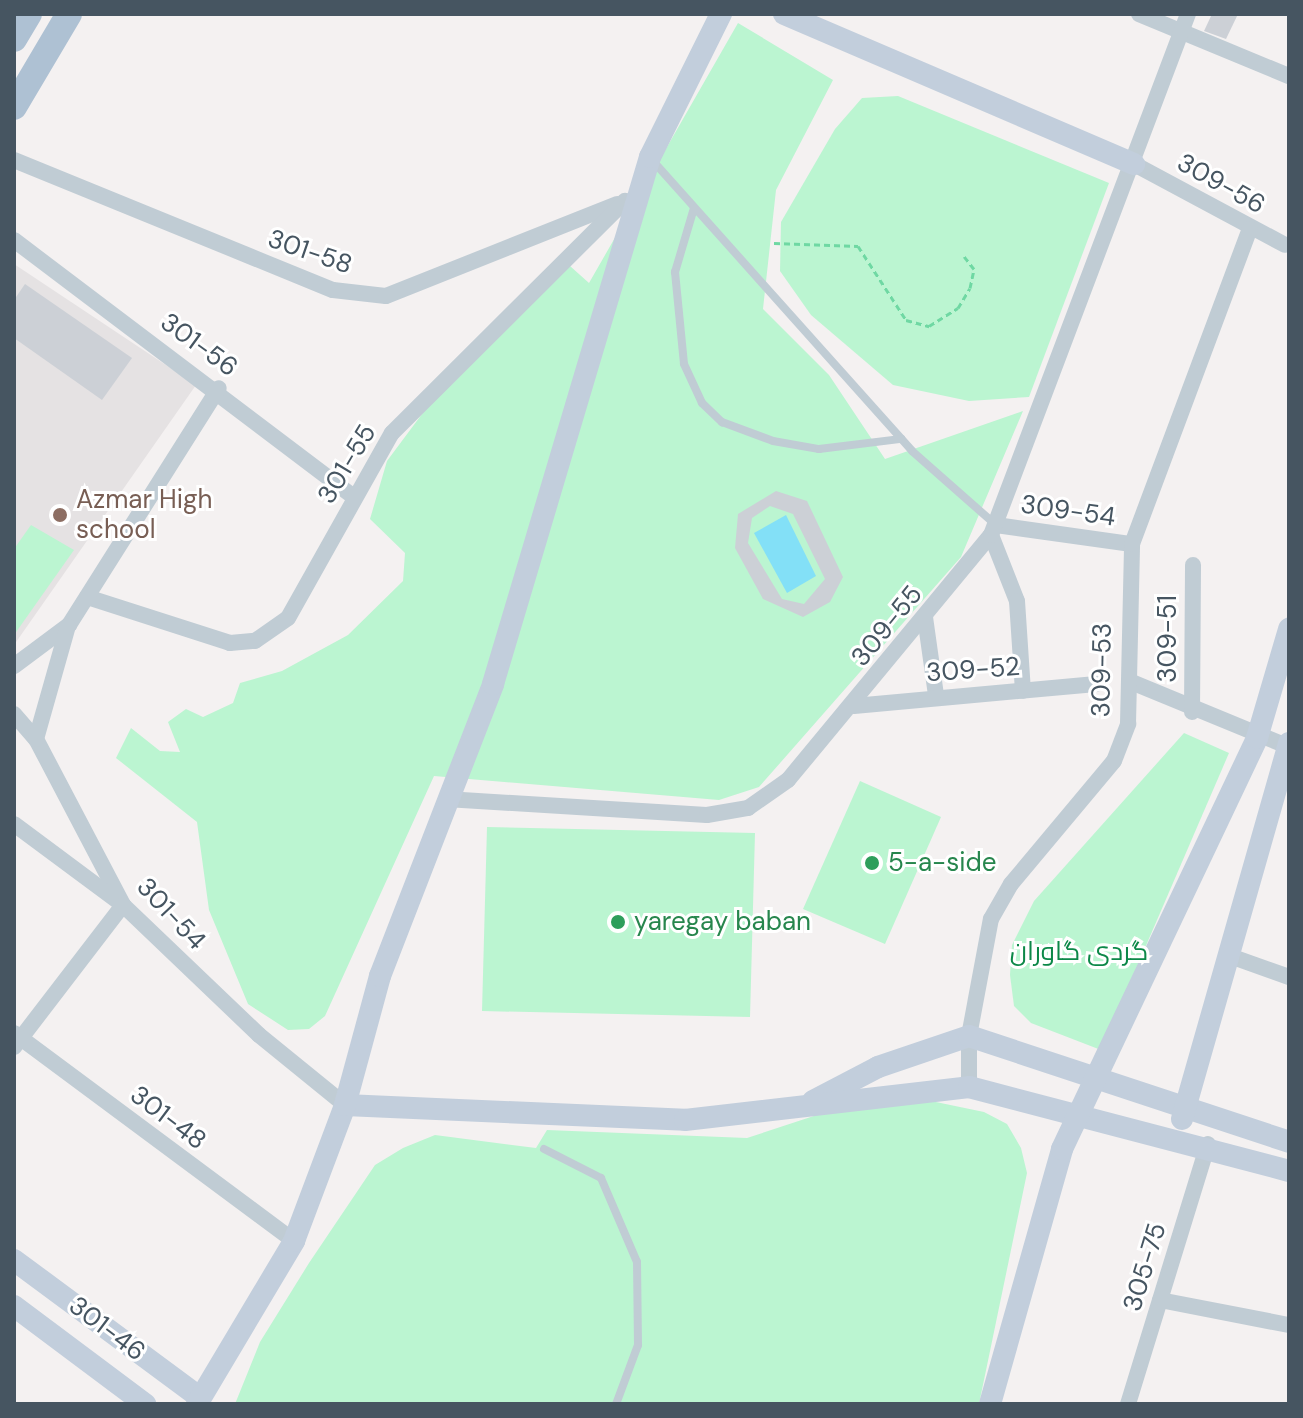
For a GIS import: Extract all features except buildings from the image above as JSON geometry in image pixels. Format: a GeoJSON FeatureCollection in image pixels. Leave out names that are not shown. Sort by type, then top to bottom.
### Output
{"type":"FeatureCollection","features":[{"type":"Feature","properties":{"kind":"main road"},"geometry":{"type":"LineString","coordinates":[[14,39],[29,14]]}},
{"type":"Feature","properties":{"kind":"main road"},"geometry":{"type":"LineString","coordinates":[[14,107],[69,14]]}},
{"type":"Feature","properties":{"kind":"street"},"geometry":{"type":"LineString","coordinates":[[198,1401],[294,1241],[345,1105],[380,976],[511,625],[632,199],[721,14]]}},
{"type":"Feature","properties":{"kind":"street"},"geometry":{"type":"LineString","coordinates":[[784,14],[1134,164]]}},
{"type":"Feature","properties":{"kind":"street"},"geometry":{"type":"LineString","coordinates":[[1139,14],[1182,35],[1289,76]]}},
{"type":"Feature","properties":{"kind":"street","name":"309-55"},"geometry":{"type":"LineString","coordinates":[[446,799],[729,813],[766,799],[788,780],[854,706],[994,530],[1188,14]]}},
{"type":"Feature","properties":{"kind":"street","name":"301-58"},"geometry":{"type":"LineString","coordinates":[[14,160],[333,290],[386,296],[632,199]]}},
{"type":"Feature","properties":{"kind":"street","name":"309-56"},"geometry":{"type":"LineString","coordinates":[[1134,164],[1250,229],[1285,245]]}},
{"type":"Feature","properties":{"kind":"street","name":"301-55"},"geometry":{"type":"LineString","coordinates":[[87,597],[230,643],[255,641],[288,618],[351,495],[392,433],[632,199]]}},
{"type":"Feature","properties":{"kind":"street","name":"309-53"},"geometry":{"type":"LineString","coordinates":[[969,1087],[969,1036],[991,919],[1011,884],[1114,761],[1131,711],[1132,544],[1250,229]]}},
{"type":"Feature","properties":{"kind":"street","name":"301-56"},"geometry":{"type":"LineString","coordinates":[[14,240],[219,388],[351,495]]}},
{"type":"Feature","properties":{"kind":"street"},"geometry":{"type":"LineString","coordinates":[[36,739],[69,625],[219,388]]}},
{"type":"Feature","properties":{"kind":"street"},"geometry":{"type":"LineString","coordinates":[[994,530],[1017,601],[1023,691]]}},
{"type":"Feature","properties":{"kind":"street","name":"309-54"},"geometry":{"type":"LineString","coordinates":[[994,530],[1132,544]]}},
{"type":"Feature","properties":{"kind":"street","name":"309-51"},"geometry":{"type":"LineString","coordinates":[[1192,712],[1193,565]]}},
{"type":"Feature","properties":{"kind":"street"},"geometry":{"type":"LineString","coordinates":[[925,617],[936,695]]}},
{"type":"Feature","properties":{"kind":"street"},"geometry":{"type":"LineString","coordinates":[[14,666],[69,625]]}},
{"type":"Feature","properties":{"kind":"street"},"geometry":{"type":"LineString","coordinates":[[990,1404],[1062,1149],[1101,1075],[1213,819],[1257,738],[1289,629]]}},
{"type":"Feature","properties":{"kind":"street"},"geometry":{"type":"LineString","coordinates":[[1129,681],[1192,712],[1257,738],[1289,746],[1177,1137]]}},
{"type":"Feature","properties":{"kind":"street","name":"309-52"},"geometry":{"type":"LineString","coordinates":[[854,706],[936,695],[1096,684]]}},
{"type":"Feature","properties":{"kind":"street","name":"301-54"},"geometry":{"type":"LineString","coordinates":[[14,714],[36,739],[123,905],[259,1035],[345,1105]]}},
{"type":"Feature","properties":{"kind":"street"},"geometry":{"type":"LineString","coordinates":[[14,824],[123,905],[16,1039]]}},
{"type":"Feature","properties":{"kind":"street"},"geometry":{"type":"LineString","coordinates":[[1230,956],[1289,977]]}},
{"type":"Feature","properties":{"kind":"street"},"geometry":{"type":"LineString","coordinates":[[798,1109],[878,1067],[969,1036],[1101,1075],[1289,1142]]}},
{"type":"Feature","properties":{"kind":"street","name":"301-48"},"geometry":{"type":"LineString","coordinates":[[16,1039],[294,1241]]}},
{"type":"Feature","properties":{"kind":"street"},"geometry":{"type":"LineString","coordinates":[[345,1105],[685,1120],[969,1087],[1208,1144],[1289,1171]]}},
{"type":"Feature","properties":{"kind":"street","name":"305-75"},"geometry":{"type":"LineString","coordinates":[[1128,1404],[1208,1144]]}},
{"type":"Feature","properties":{"kind":"street","name":"301-46"},"geometry":{"type":"LineString","coordinates":[[14,1260],[198,1401]]}},
{"type":"Feature","properties":{"kind":"street"},"geometry":{"type":"LineString","coordinates":[[1160,1300],[1289,1325]]}},
{"type":"Feature","properties":{"kind":"street","name":"301-46"},"geometry":{"type":"LineString","coordinates":[[14,1306],[145,1404]]}},
{"type":"Feature","properties":{"kind":"lane"},"geometry":{"type":"LineString","coordinates":[[650,157],[901,439],[994,530]]}},
{"type":"Feature","properties":{"kind":"lane"},"geometry":{"type":"LineString","coordinates":[[694,208],[675,272],[676,301],[684,364],[702,403],[722,422],[773,441],[819,449],[901,439]]}},
{"type":"Feature","properties":{"kind":"lane"},"geometry":{"type":"LineString","coordinates":[[544,1149],[601,1178],[637,1262],[638,1345],[616,1404]]}},
{"type":"Feature","properties":{"kind":"path"},"geometry":{"type":"LineString","coordinates":[[774,243],[858,246],[906,320],[929,326],[958,308],[970,288],[974,269],[964,256]]}},
{"type":"Feature","properties":{"kind":"shaded area","name":"Azmar High school"},"geometry":{"type":"Polygon","coordinates":[[[14,264],[196,385],[14,645],[14,264]]]}},
{"type":"Feature","properties":{"kind":"green space"},"geometry":{"type":"Polygon","coordinates":[[[738,23],[833,80],[776,190],[763,309],[829,375],[885,459],[1023,411],[961,557],[759,787],[719,800],[434,776],[325,1016],[309,1029],[288,1030],[248,1004],[209,910],[197,822],[116,758],[131,728],[160,751],[180,752],[168,722],[186,709],[203,717],[233,703],[240,683],[282,671],[348,635],[403,581],[405,553],[370,519],[387,461],[425,410],[570,266],[589,283],[738,23]]]}},
{"type":"Feature","properties":{"kind":"green space"},"geometry":{"type":"Polygon","coordinates":[[[898,96],[1109,183],[1029,397],[969,401],[893,385],[811,315],[780,271],[781,222],[835,129],[862,98],[898,96]]]}},
{"type":"Feature","properties":{"kind":"green space"},"geometry":{"type":"Polygon","coordinates":[[[31,525],[74,550],[14,635],[14,549],[31,525]]]}},
{"type":"Feature","properties":{"kind":"green space","name":"گردی گاوران"},"geometry":{"type":"Polygon","coordinates":[[[1184,733],[1229,753],[1101,1050],[1031,1023],[1014,1006],[1010,975],[1012,945],[1034,901],[1184,733]]]}},
{"type":"Feature","properties":{"kind":"green space","name":"5-a-side"},"geometry":{"type":"Polygon","coordinates":[[[860,781],[941,817],[885,944],[803,909],[860,781]]]}},
{"type":"Feature","properties":{"kind":"green space","name":"yaregay baban"},"geometry":{"type":"Polygon","coordinates":[[[487,827],[755,833],[750,1017],[482,1011],[487,827]]]}},
{"type":"Feature","properties":{"kind":"green space"},"geometry":{"type":"Polygon","coordinates":[[[907,1096],[984,1112],[1007,1124],[1021,1148],[1027,1173],[979,1404],[235,1404],[260,1342],[309,1263],[375,1165],[403,1148],[435,1135],[536,1148],[547,1130],[747,1138],[829,1111],[907,1096]]]}},
{"type":"Feature","properties":{"kind":"water"},"geometry":{"type":"Polygon","coordinates":[[[786,515],[816,576],[787,593],[754,533],[786,515]]]}},
{"type":"Feature","properties":{"kind":"place","name":"Azmar High school"},"geometry":{"type":"Point","coordinates":[60,515]}},
{"type":"Feature","properties":{"kind":"place","name":"5-a-side"},"geometry":{"type":"Point","coordinates":[872,863]}},
{"type":"Feature","properties":{"kind":"place","name":"yaregay baban"},"geometry":{"type":"Point","coordinates":[618,922]}}]}
